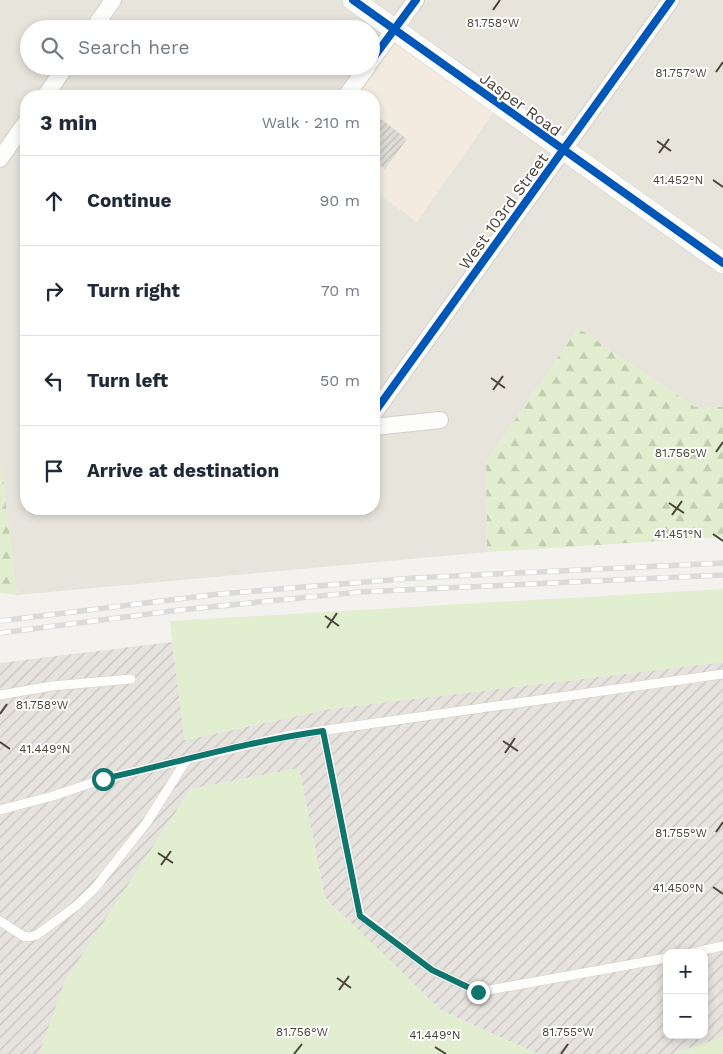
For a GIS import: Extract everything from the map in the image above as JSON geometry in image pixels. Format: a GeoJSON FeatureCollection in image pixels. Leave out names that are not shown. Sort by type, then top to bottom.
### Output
{"type":"FeatureCollection","features":[{"type":"Feature","properties":{"kind":"street"},"geometry":{"type":"LineString","coordinates":[[99,20],[113,0]]}},
{"type":"Feature","properties":{"kind":"street","name":"Jasper Road"},"geometry":{"type":"LineString","coordinates":[[353,0],[562,151],[723,264]]}},
{"type":"Feature","properties":{"kind":"street"},"geometry":{"type":"LineString","coordinates":[[380,50],[416,0]]}},
{"type":"Feature","properties":{"kind":"street","name":"West 103rd Street"},"geometry":{"type":"LineString","coordinates":[[380,405],[672,0]]}},
{"type":"Feature","properties":{"kind":"street"},"geometry":{"type":"LineString","coordinates":[[49,90],[60,75]]}},
{"type":"Feature","properties":{"kind":"street"},"geometry":{"type":"LineString","coordinates":[[350,90],[361,75]]}},
{"type":"Feature","properties":{"kind":"street"},"geometry":{"type":"LineString","coordinates":[[0,159],[20,131]]}},
{"type":"Feature","properties":{"kind":"street"},"geometry":{"type":"LineString","coordinates":[[380,426],[440,420]]}},
{"type":"Feature","properties":{"kind":"lane"},"geometry":{"type":"LineString","coordinates":[[0,810],[53,796],[103,779],[292,735],[723,674]]}},
{"type":"Feature","properties":{"kind":"lane"},"geometry":{"type":"LineString","coordinates":[[0,695],[52,686],[131,679]]}},
{"type":"Feature","properties":{"kind":"lane"},"geometry":{"type":"LineString","coordinates":[[323,731],[360,916],[432,970],[478,992],[663,959]]}},
{"type":"Feature","properties":{"kind":"lane"},"geometry":{"type":"LineString","coordinates":[[0,921],[23,936],[30,937],[37,935],[76,906],[95,888],[147,822],[187,760]]}},
{"type":"Feature","properties":{"kind":"lane"},"geometry":{"type":"LineString","coordinates":[[708,949],[723,946]]}},
{"type":"Feature","properties":{"kind":"shaded area"},"geometry":{"type":"Polygon","coordinates":[[[0,0],[723,0],[723,407],[695,407],[578,328],[486,462],[487,552],[17,595],[1,465],[0,0]]]}},
{"type":"Feature","properties":{"kind":"shaded area"},"geometry":{"type":"Polygon","coordinates":[[[394,41],[494,112],[417,222],[380,195],[380,90],[359,90],[370,75],[380,75],[380,61],[394,41]]]}},
{"type":"Feature","properties":{"kind":"shaded area"},"geometry":{"type":"Polygon","coordinates":[[[172,642],[185,740],[329,709],[723,662],[723,1037],[673,1054],[538,1054],[442,1011],[325,898],[299,768],[191,789],[65,981],[39,1054],[0,1054],[0,663],[172,642]]]}},
{"type":"Feature","properties":{"kind":"green space"},"geometry":{"type":"Polygon","coordinates":[[[578,328],[695,407],[723,407],[723,537],[487,552],[486,462],[578,328]]]}},
{"type":"Feature","properties":{"kind":"green space"},"geometry":{"type":"Polygon","coordinates":[[[1,464],[17,595],[0,593],[1,464]]]}},
{"type":"Feature","properties":{"kind":"green space"},"geometry":{"type":"Polygon","coordinates":[[[723,589],[723,662],[329,709],[184,740],[170,621],[723,589]]]}},
{"type":"Feature","properties":{"kind":"green space"},"geometry":{"type":"Polygon","coordinates":[[[299,768],[325,898],[442,1011],[538,1054],[39,1054],[65,981],[191,789],[299,768]]]}},
{"type":"Feature","properties":{"kind":"green space"},"geometry":{"type":"Polygon","coordinates":[[[723,1037],[723,1054],[673,1054],[723,1037]]]}},
{"type":"Feature","properties":{"kind":"building"},"geometry":{"type":"Polygon","coordinates":[[[380,119],[407,139],[385,169],[380,165],[380,119]]]}},
{"type":"Feature","properties":{"kind":"railway"},"geometry":{"type":"LineString","coordinates":[[0,621],[219,594],[414,578],[723,563]]}},
{"type":"Feature","properties":{"kind":"railway"},"geometry":{"type":"LineString","coordinates":[[0,633],[180,610],[360,592],[723,575]]}},
{"type":"Feature","properties":{"kind":"cycle path"},"geometry":{"type":"LineString","coordinates":[[353,0],[723,263]]}},
{"type":"Feature","properties":{"kind":"cycle path"},"geometry":{"type":"LineString","coordinates":[[380,49],[416,0]]}},
{"type":"Feature","properties":{"kind":"cycle path"},"geometry":{"type":"LineString","coordinates":[[380,405],[671,0]]}},
{"type":"Feature","properties":{"kind":"route"},"geometry":{"type":"LineString","coordinates":[[103,779],[245,745],[292,735],[323,731],[360,916],[432,970],[478,992]]}}]}
